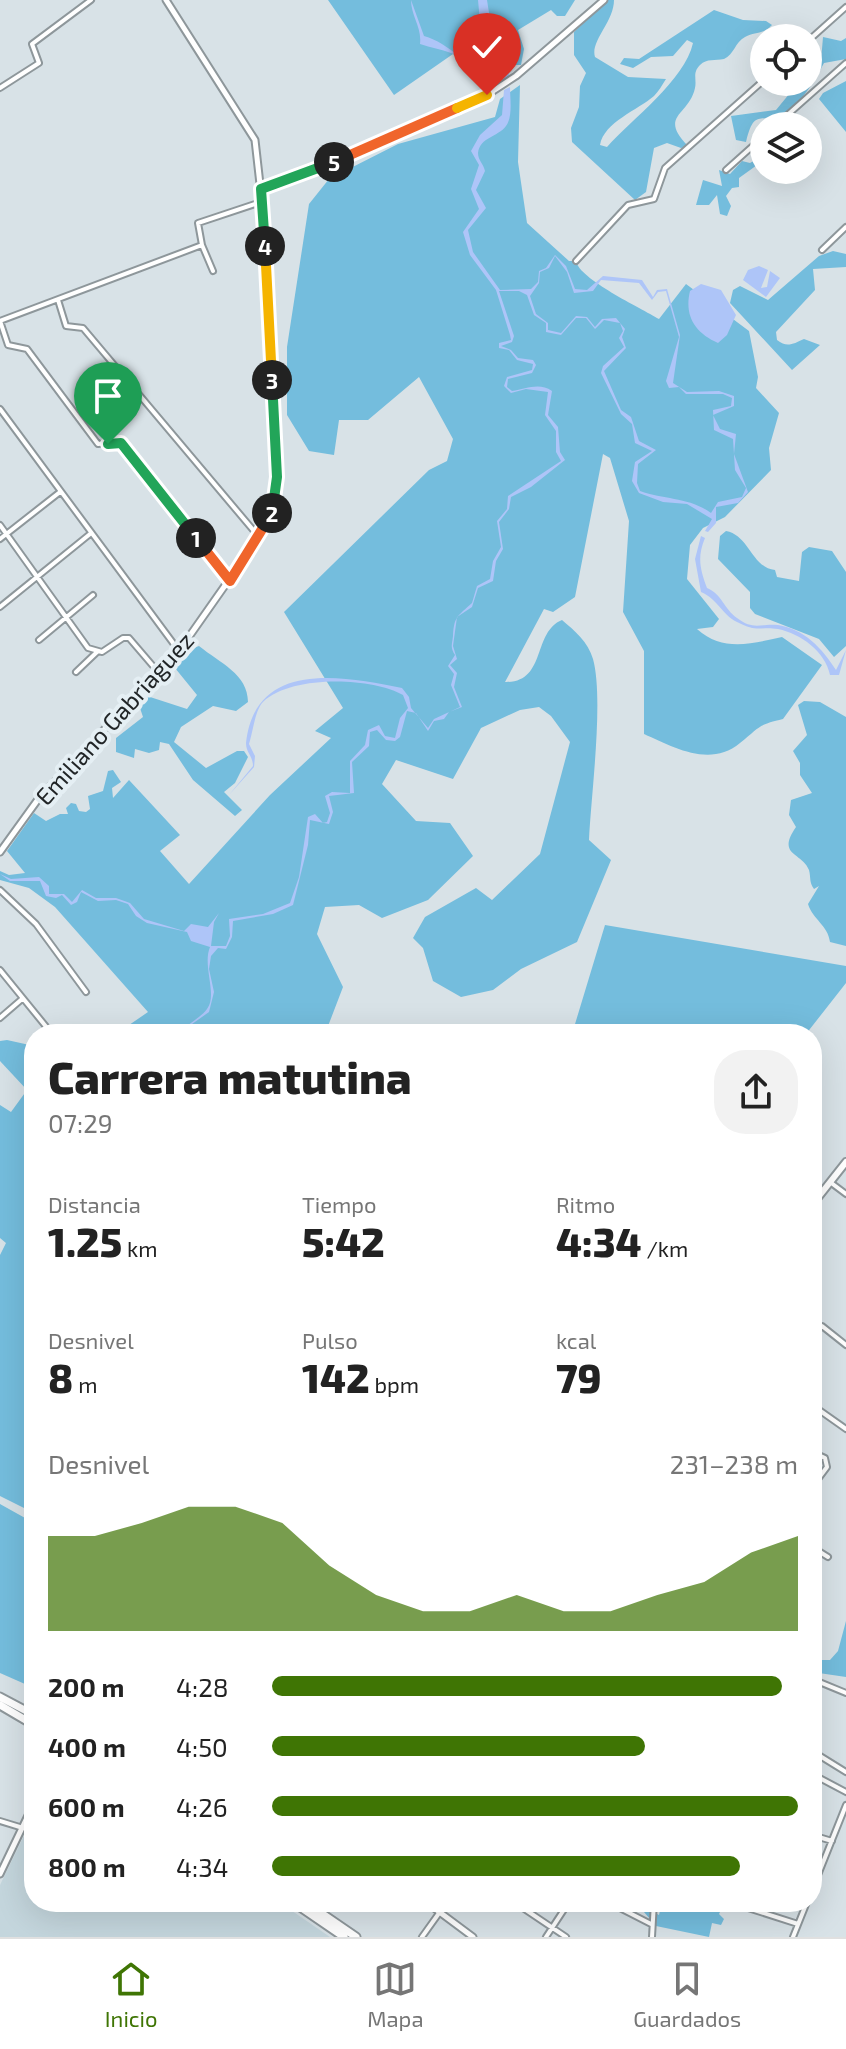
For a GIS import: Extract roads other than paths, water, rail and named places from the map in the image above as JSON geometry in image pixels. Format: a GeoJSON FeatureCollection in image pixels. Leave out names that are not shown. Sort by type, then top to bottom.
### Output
{"type":"FeatureCollection","features":[{"type":"Feature","properties":{"kind":"highway"},"geometry":{"type":"LineString","coordinates":[[0,1697],[24,1710]]}},
{"type":"Feature","properties":{"kind":"highway"},"geometry":{"type":"LineString","coordinates":[[0,1705],[24,1719]]}},
{"type":"Feature","properties":{"kind":"highway"},"geometry":{"type":"LineString","coordinates":[[308,1912],[344,1937]]}},
{"type":"Feature","properties":{"kind":"highway"},"geometry":{"type":"LineString","coordinates":[[320,1912],[356,1937]]}},
{"type":"Feature","properties":{"kind":"main road","name":"Emiliano Gabriaguez"},"geometry":{"type":"LineString","coordinates":[[1,848],[39,798],[179,651],[259,537],[274,506],[277,477],[262,202],[255,140],[166,0]]}},
{"type":"Feature","properties":{"kind":"main road"},"geometry":{"type":"LineString","coordinates":[[261,189],[366,149],[501,85],[516,76],[604,0]]}},
{"type":"Feature","properties":{"kind":"main road"},"geometry":{"type":"LineString","coordinates":[[822,1192],[846,1162]]}},
{"type":"Feature","properties":{"kind":"main road"},"geometry":{"type":"LineString","coordinates":[[0,1874],[23,1828]]}},
{"type":"Feature","properties":{"kind":"main road"},"geometry":{"type":"LineString","coordinates":[[439,1914],[473,1937]]}},
{"type":"Feature","properties":{"kind":"street"},"geometry":{"type":"LineString","coordinates":[[0,88],[39,63],[32,44],[91,0]]}},
{"type":"Feature","properties":{"kind":"street"},"geometry":{"type":"LineString","coordinates":[[822,28],[846,7]]}},
{"type":"Feature","properties":{"kind":"street"},"geometry":{"type":"LineString","coordinates":[[791,112],[846,63]]}},
{"type":"Feature","properties":{"kind":"street"},"geometry":{"type":"LineString","coordinates":[[576,261],[628,205],[654,199],[665,168],[750,92]]}},
{"type":"Feature","properties":{"kind":"street"},"geometry":{"type":"LineString","coordinates":[[726,170],[750,149]]}},
{"type":"Feature","properties":{"kind":"street"},"geometry":{"type":"LineString","coordinates":[[213,271],[202,245],[198,223],[262,202]]}},
{"type":"Feature","properties":{"kind":"street"},"geometry":{"type":"LineString","coordinates":[[822,250],[846,227]]}},
{"type":"Feature","properties":{"kind":"street"},"geometry":{"type":"LineString","coordinates":[[202,245],[0,321],[8,345],[27,349],[98,444],[121,443],[230,581]]}},
{"type":"Feature","properties":{"kind":"street"},"geometry":{"type":"LineString","coordinates":[[58,300],[66,326],[81,326],[259,537]]}},
{"type":"Feature","properties":{"kind":"street"},"geometry":{"type":"LineString","coordinates":[[0,411],[179,651]]}},
{"type":"Feature","properties":{"kind":"street"},"geometry":{"type":"LineString","coordinates":[[0,539],[60,492]]}},
{"type":"Feature","properties":{"kind":"street"},"geometry":{"type":"LineString","coordinates":[[0,525],[88,648],[97,652]]}},
{"type":"Feature","properties":{"kind":"street"},"geometry":{"type":"LineString","coordinates":[[0,607],[90,534]]}},
{"type":"Feature","properties":{"kind":"street"},"geometry":{"type":"LineString","coordinates":[[39,640],[93,595]]}},
{"type":"Feature","properties":{"kind":"street"},"geometry":{"type":"LineString","coordinates":[[76,672],[97,652],[129,638],[159,673]]}},
{"type":"Feature","properties":{"kind":"street"},"geometry":{"type":"LineString","coordinates":[[0,890],[36,924],[86,992]]}},
{"type":"Feature","properties":{"kind":"street"},"geometry":{"type":"LineString","coordinates":[[0,970],[44,1024]]}},
{"type":"Feature","properties":{"kind":"street"},"geometry":{"type":"LineString","coordinates":[[0,1018],[22,999]]}},
{"type":"Feature","properties":{"kind":"street"},"geometry":{"type":"LineString","coordinates":[[830,1182],[846,1194]]}},
{"type":"Feature","properties":{"kind":"street"},"geometry":{"type":"LineString","coordinates":[[822,1327],[846,1345]]}},
{"type":"Feature","properties":{"kind":"street"},"geometry":{"type":"LineString","coordinates":[[822,1412],[846,1429]]}},
{"type":"Feature","properties":{"kind":"street"},"geometry":{"type":"LineString","coordinates":[[822,1457],[827,1467],[822,1474]]}},
{"type":"Feature","properties":{"kind":"street"},"geometry":{"type":"LineString","coordinates":[[822,1553],[828,1557]]}},
{"type":"Feature","properties":{"kind":"street"},"geometry":{"type":"LineString","coordinates":[[822,1683],[846,1693]]}},
{"type":"Feature","properties":{"kind":"street"},"geometry":{"type":"LineString","coordinates":[[822,1757],[846,1772]]}},
{"type":"Feature","properties":{"kind":"street"},"geometry":{"type":"LineString","coordinates":[[822,1779],[846,1792]]}},
{"type":"Feature","properties":{"kind":"street"},"geometry":{"type":"LineString","coordinates":[[822,1866],[846,1805]]}},
{"type":"Feature","properties":{"kind":"street"},"geometry":{"type":"LineString","coordinates":[[0,1821],[23,1828]]}},
{"type":"Feature","properties":{"kind":"street"},"geometry":{"type":"LineString","coordinates":[[822,1838],[832,1841]]}},
{"type":"Feature","properties":{"kind":"street"},"geometry":{"type":"LineString","coordinates":[[530,1912],[566,1937]]}},
{"type":"Feature","properties":{"kind":"street"},"geometry":{"type":"LineString","coordinates":[[546,1937],[563,1912]]}},
{"type":"Feature","properties":{"kind":"street"},"geometry":{"type":"LineString","coordinates":[[628,1912],[651,1924]]}},
{"type":"Feature","properties":{"kind":"street"},"geometry":{"type":"LineString","coordinates":[[652,1937],[653,1912]]}},
{"type":"Feature","properties":{"kind":"street"},"geometry":{"type":"LineString","coordinates":[[767,1912],[798,1924]]}},
{"type":"Feature","properties":{"kind":"street"},"geometry":{"type":"LineString","coordinates":[[793,1937],[803,1912]]}},
{"type":"Feature","properties":{"kind":"street"},"geometry":{"type":"LineString","coordinates":[[422,1937],[439,1914]]}}]}
